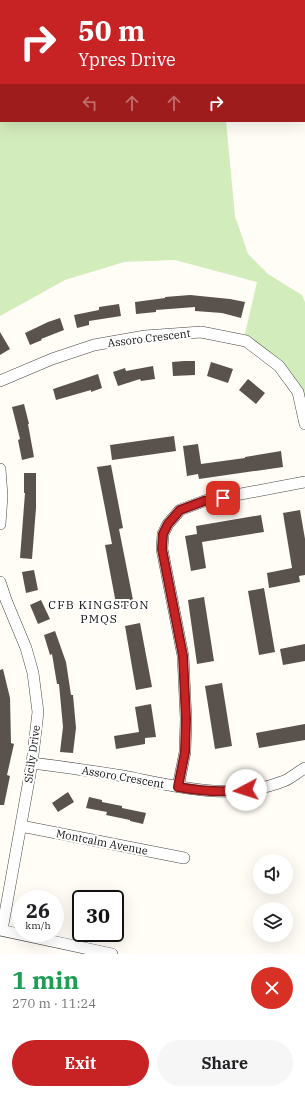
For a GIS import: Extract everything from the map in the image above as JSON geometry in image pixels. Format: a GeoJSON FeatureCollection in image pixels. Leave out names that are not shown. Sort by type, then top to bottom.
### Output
{"type":"FeatureCollection","features":[{"type":"Feature","properties":{"kind":"street","name":"Assoro Crescent"},"geometry":{"type":"LineString","coordinates":[[0,381],[52,359],[94,345],[145,336],[201,332],[246,341],[279,366],[298,392],[305,424]]}},
{"type":"Feature","properties":{"kind":"street"},"geometry":{"type":"LineString","coordinates":[[0,469],[2,496],[0,524]]}},
{"type":"Feature","properties":{"kind":"street"},"geometry":{"type":"LineString","coordinates":[[178,787],[185,752],[186,719],[183,656],[162,549],[163,534],[168,524],[180,510],[204,501],[305,482]]}},
{"type":"Feature","properties":{"kind":"street","name":"Sicily Drive"},"geometry":{"type":"LineString","coordinates":[[0,582],[26,648],[33,673],[38,712],[32,763],[1,930]]}},
{"type":"Feature","properties":{"kind":"street","name":"Assoro Crescent"},"geometry":{"type":"LineString","coordinates":[[32,763],[100,772],[198,790],[232,792],[260,788],[285,780],[305,768]]}},
{"type":"Feature","properties":{"kind":"street","name":"Montcalm Avenue"},"geometry":{"type":"LineString","coordinates":[[21,826],[184,858]]}},
{"type":"Feature","properties":{"kind":"street"},"geometry":{"type":"LineString","coordinates":[[1,930],[112,954]]}},
{"type":"Feature","properties":{"kind":"green space"},"geometry":{"type":"Polygon","coordinates":[[[0,122],[226,122],[235,216],[248,254],[268,274],[302,295],[305,302],[305,397],[287,374],[243,342],[257,282],[175,260],[124,262],[65,280],[0,316],[0,122]]]}},
{"type":"Feature","properties":{"kind":"building"},"geometry":{"type":"Polygon","coordinates":[[[190,295],[245,302],[241,318],[222,313],[195,311],[195,307],[156,310],[156,312],[136,314],[135,302],[190,295]]]}},
{"type":"Feature","properties":{"kind":"building"},"geometry":{"type":"Polygon","coordinates":[[[119,304],[121,316],[89,321],[89,325],[77,328],[74,315],[99,310],[99,307],[119,304]]]}},
{"type":"Feature","properties":{"kind":"building"},"geometry":{"type":"Polygon","coordinates":[[[60,318],[64,330],[30,345],[25,333],[60,318]]]}},
{"type":"Feature","properties":{"kind":"building"},"geometry":{"type":"Polygon","coordinates":[[[0,332],[10,349],[0,355],[0,332]]]}},
{"type":"Feature","properties":{"kind":"building"},"geometry":{"type":"Polygon","coordinates":[[[195,361],[195,375],[173,376],[172,362],[195,361]]]}},
{"type":"Feature","properties":{"kind":"building"},"geometry":{"type":"Polygon","coordinates":[[[211,362],[233,369],[228,383],[207,376],[211,362]]]}},
{"type":"Feature","properties":{"kind":"building"},"geometry":{"type":"Polygon","coordinates":[[[153,366],[155,379],[141,381],[140,379],[118,386],[113,372],[125,368],[126,371],[153,366]]]}},
{"type":"Feature","properties":{"kind":"building"},"geometry":{"type":"Polygon","coordinates":[[[98,374],[102,388],[56,400],[53,389],[98,374]]]}},
{"type":"Feature","properties":{"kind":"building"},"geometry":{"type":"Polygon","coordinates":[[[248,379],[265,393],[256,404],[239,390],[248,379]]]}},
{"type":"Feature","properties":{"kind":"building"},"geometry":{"type":"Polygon","coordinates":[[[24,404],[29,424],[34,457],[22,460],[18,440],[20,439],[12,407],[24,404]]]}},
{"type":"Feature","properties":{"kind":"building"},"geometry":{"type":"Polygon","coordinates":[[[174,436],[176,451],[112,460],[110,445],[174,436]]]}},
{"type":"Feature","properties":{"kind":"building"},"geometry":{"type":"Polygon","coordinates":[[[198,444],[201,464],[281,451],[283,467],[199,479],[198,474],[187,476],[183,446],[198,444]]]}},
{"type":"Feature","properties":{"kind":"building"},"geometry":{"type":"Polygon","coordinates":[[[111,465],[123,528],[119,529],[134,605],[117,609],[105,545],[112,544],[97,467],[111,465]]]}},
{"type":"Feature","properties":{"kind":"building"},"geometry":{"type":"Polygon","coordinates":[[[24,473],[36,473],[36,508],[32,559],[20,558],[25,493],[24,473]]]}},
{"type":"Feature","properties":{"kind":"building"},"geometry":{"type":"Polygon","coordinates":[[[300,510],[305,539],[305,575],[299,576],[300,582],[269,588],[267,573],[292,568],[283,513],[300,510]]]}},
{"type":"Feature","properties":{"kind":"building"},"geometry":{"type":"Polygon","coordinates":[[[261,515],[264,532],[202,542],[206,568],[191,571],[185,536],[197,534],[196,526],[261,515]]]}},
{"type":"Feature","properties":{"kind":"building"},"geometry":{"type":"Polygon","coordinates":[[[34,570],[38,590],[26,593],[22,572],[34,570]]]}},
{"type":"Feature","properties":{"kind":"building"},"geometry":{"type":"Polygon","coordinates":[[[264,588],[275,652],[259,655],[248,591],[264,588]]]}},
{"type":"Feature","properties":{"kind":"building"},"geometry":{"type":"Polygon","coordinates":[[[204,597],[214,661],[197,664],[188,600],[204,597]]]}},
{"type":"Feature","properties":{"kind":"building"},"geometry":{"type":"Polygon","coordinates":[[[41,600],[50,619],[38,624],[30,605],[41,600]]]}},
{"type":"Feature","properties":{"kind":"building"},"geometry":{"type":"Polygon","coordinates":[[[140,623],[152,687],[136,690],[125,626],[140,623]]]}},
{"type":"Feature","properties":{"kind":"building"},"geometry":{"type":"Polygon","coordinates":[[[55,631],[66,662],[71,695],[73,695],[76,728],[73,753],[60,752],[63,727],[59,684],[57,684],[52,654],[50,655],[44,635],[55,631]]]}},
{"type":"Feature","properties":{"kind":"building"},"geometry":{"type":"Polygon","coordinates":[[[305,644],[305,661],[283,665],[280,649],[305,644]]]}},
{"type":"Feature","properties":{"kind":"building"},"geometry":{"type":"Polygon","coordinates":[[[3,669],[10,698],[11,743],[14,744],[7,775],[10,776],[4,805],[0,805],[0,670],[3,669]]]}},
{"type":"Feature","properties":{"kind":"building"},"geometry":{"type":"Polygon","coordinates":[[[222,683],[232,746],[215,749],[205,686],[222,683]]]}},
{"type":"Feature","properties":{"kind":"building"},"geometry":{"type":"Polygon","coordinates":[[[151,704],[156,737],[145,738],[145,744],[116,749],[114,736],[139,732],[135,707],[151,704]]]}},
{"type":"Feature","properties":{"kind":"building"},"geometry":{"type":"Polygon","coordinates":[[[305,724],[305,740],[259,748],[256,733],[305,724]]]}},
{"type":"Feature","properties":{"kind":"building"},"geometry":{"type":"Polygon","coordinates":[[[68,792],[74,802],[58,812],[52,803],[68,792]]]}},
{"type":"Feature","properties":{"kind":"building"},"geometry":{"type":"Polygon","coordinates":[[[89,797],[102,800],[102,802],[122,806],[122,808],[146,813],[143,824],[106,815],[107,812],[86,808],[89,797]]]}},
{"type":"Feature","properties":{"kind":"district","name":"CFB KINGSTON PMQS"},"geometry":{"type":"Point","coordinates":[99,612]}},
{"type":"Feature","properties":{"kind":"route"},"geometry":{"type":"LineString","coordinates":[[223,498],[204,501],[180,510],[168,524],[163,534],[162,549],[183,656],[186,719],[185,752],[178,787],[232,792],[246,790]]}}]}
